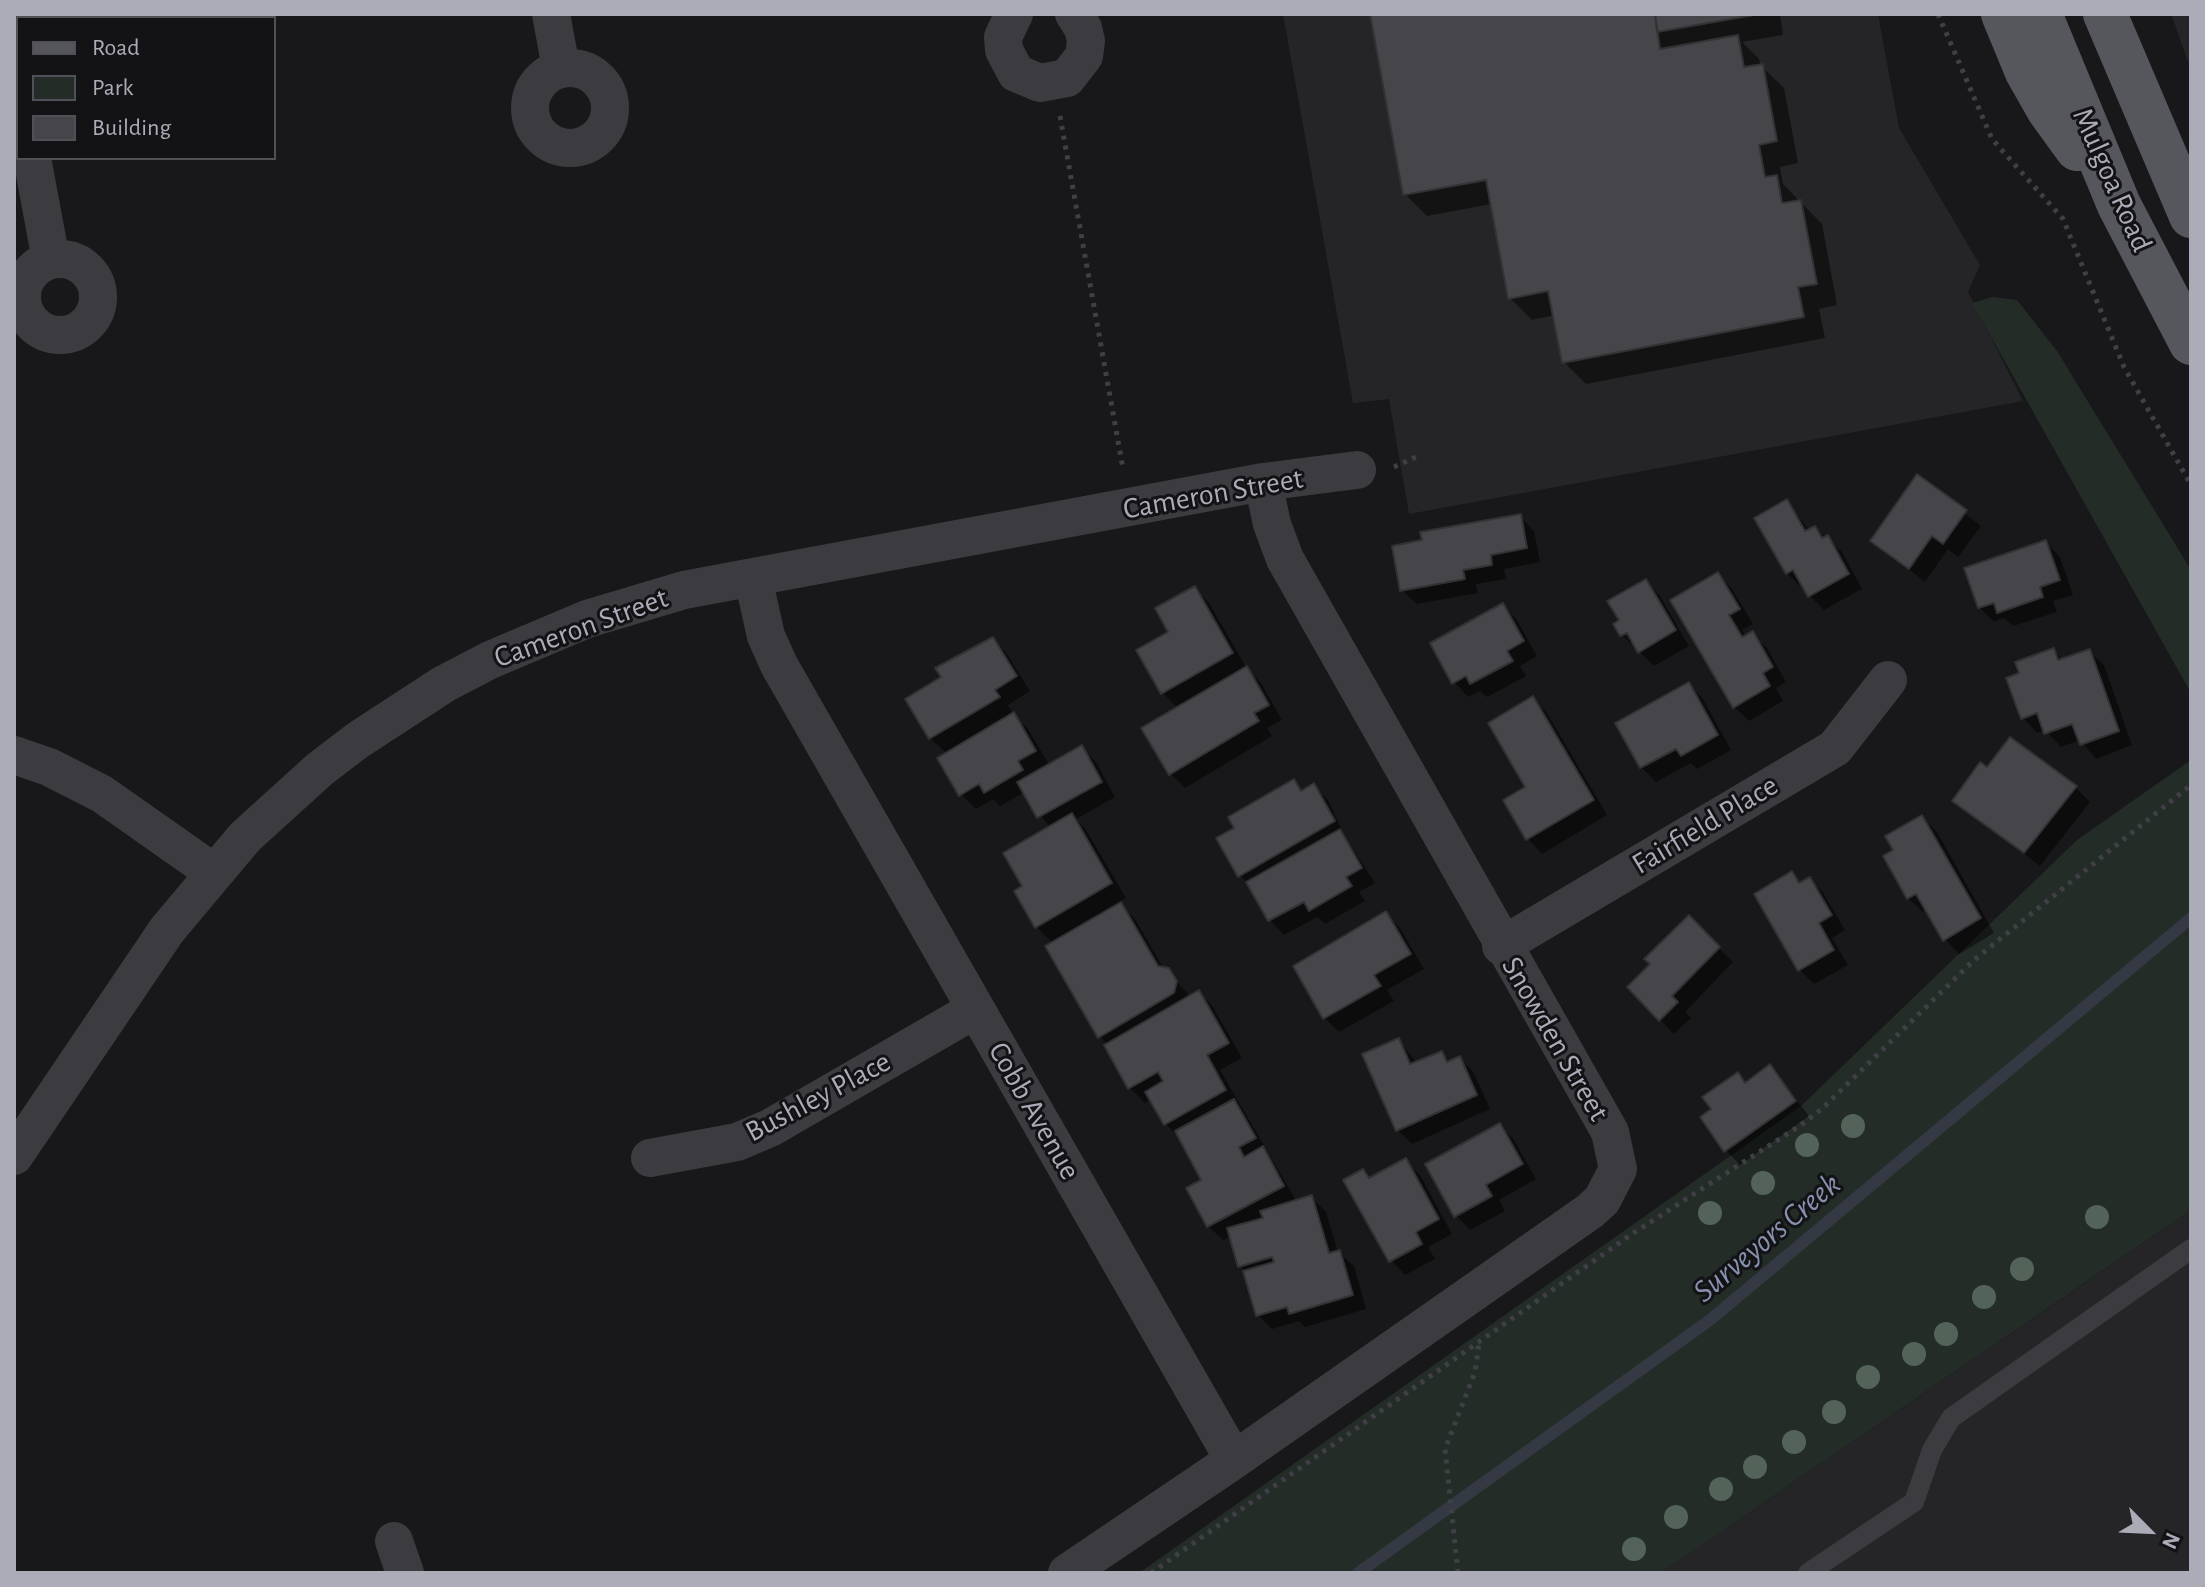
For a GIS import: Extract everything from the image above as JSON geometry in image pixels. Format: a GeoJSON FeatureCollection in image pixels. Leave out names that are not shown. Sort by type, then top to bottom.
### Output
{"type":"FeatureCollection","features":[{"type":"Feature","properties":{"kind":"main road"},"geometry":{"type":"LineString","coordinates":[[2003,14],[2027,72],[2048,109],[2119,205]]}},
{"type":"Feature","properties":{"kind":"main road","name":"Mulgoa Road"},"geometry":{"type":"LineString","coordinates":[[2040,14],[2119,205],[2191,343]]}},
{"type":"Feature","properties":{"kind":"main road","name":"Mulgoa Road"},"geometry":{"type":"LineString","coordinates":[[2105,14],[2191,216]]}},
{"type":"Feature","properties":{"kind":"street"},"geometry":{"type":"LineString","coordinates":[[551,14],[561,68]]}},
{"type":"Feature","properties":{"kind":"street"},"geometry":{"type":"LineString","coordinates":[[1014,14],[1003,37],[1004,50],[1016,73],[1040,83],[1067,78],[1084,56],[1086,41],[1083,28],[1074,14]]}},
{"type":"Feature","properties":{"kind":"street"},"geometry":{"type":"LineString","coordinates":[[32,160],[51,260]]}},
{"type":"Feature","properties":{"kind":"street","name":"Cameron Street"},"geometry":{"type":"LineString","coordinates":[[14,1156],[167,930],[213,872],[274,808],[320,769],[444,684],[533,641],[611,611],[684,590],[1263,482],[1357,470]]}},
{"type":"Feature","properties":{"kind":"street","name":"Snowden Street"},"geometry":{"type":"LineString","coordinates":[[1234,1460],[1590,1211],[1611,1184],[1618,1169],[1610,1132],[1501,946],[1285,559],[1272,524],[1263,482]]}},
{"type":"Feature","properties":{"kind":"street","name":"Cobb Avenue"},"geometry":{"type":"LineString","coordinates":[[753,578],[766,636],[779,665],[1234,1460]]}},
{"type":"Feature","properties":{"kind":"street","name":"Fairfield Place"},"geometry":{"type":"LineString","coordinates":[[1501,946],[1835,748],[1888,680]]}},
{"type":"Feature","properties":{"kind":"street"},"geometry":{"type":"LineString","coordinates":[[14,755],[62,773],[102,794],[213,872]]}},
{"type":"Feature","properties":{"kind":"street","name":"Bushley Place"},"geometry":{"type":"LineString","coordinates":[[650,1158],[701,1151],[770,1128],[976,1009]]}},
{"type":"Feature","properties":{"kind":"street"},"geometry":{"type":"LineString","coordinates":[[1067,1573],[1234,1460]]}},
{"type":"Feature","properties":{"kind":"lane"},"geometry":{"type":"LineString","coordinates":[[1808,1573],[1914,1502],[1932,1450],[1951,1418],[2191,1249]]}},
{"type":"Feature","properties":{"kind":"path"},"geometry":{"type":"LineString","coordinates":[[1938,14],[1992,139],[2063,219],[2124,367],[2191,485]]}},
{"type":"Feature","properties":{"kind":"path"},"geometry":{"type":"LineString","coordinates":[[1057,101],[1126,481]]}},
{"type":"Feature","properties":{"kind":"path"},"geometry":{"type":"LineString","coordinates":[[1151,1573],[1632,1234],[1690,1199],[1824,1107],[1974,960],[2191,785]]}},
{"type":"Feature","properties":{"kind":"path"},"geometry":{"type":"LineString","coordinates":[[1458,1573],[1445,1449],[1475,1372],[1479,1343]]}},
{"type":"Feature","properties":{"kind":"shaded area"},"geometry":{"type":"Polygon","coordinates":[[[1283,14],[1878,14],[1899,128],[1980,265],[1968,292],[2023,401],[1409,514],[1389,399],[1353,403],[1283,14]]]}},
{"type":"Feature","properties":{"kind":"shaded area"},"geometry":{"type":"Polygon","coordinates":[[[2171,14],[2191,14],[2191,70],[2171,14]]]}},
{"type":"Feature","properties":{"kind":"shaded area"},"geometry":{"type":"Polygon","coordinates":[[[2191,1210],[2191,1573],[1661,1573],[2130,1252],[2191,1210]]]}},
{"type":"Feature","properties":{"kind":"green space"},"geometry":{"type":"Polygon","coordinates":[[[1992,297],[2017,300],[2057,351],[2191,570],[2191,693],[1972,303],[1992,297]]]}},
{"type":"Feature","properties":{"kind":"green space"},"geometry":{"type":"Polygon","coordinates":[[[2191,760],[2191,1210],[1661,1573],[1139,1573],[1801,1106],[2077,840],[2191,760]]]}},
{"type":"Feature","properties":{"kind":"building"},"geometry":{"type":"Polygon","coordinates":[[[1370,14],[1655,14],[1660,49],[1738,35],[1744,67],[1763,64],[1777,141],[1759,145],[1765,177],[1777,175],[1782,203],[1801,200],[1817,284],[1798,287],[1804,317],[1562,363],[1548,291],[1508,299],[1486,180],[1403,195],[1370,14]]]}},
{"type":"Feature","properties":{"kind":"building"},"geometry":{"type":"Polygon","coordinates":[[[1655,14],[1760,14],[1657,32],[1655,14]]]}},
{"type":"Feature","properties":{"kind":"building"},"geometry":{"type":"Polygon","coordinates":[[[1917,474],[1967,510],[1943,544],[1932,536],[1909,569],[1870,541],[1917,474]]]}},
{"type":"Feature","properties":{"kind":"building"},"geometry":{"type":"Polygon","coordinates":[[[1787,499],[1805,531],[1815,526],[1822,538],[1828,535],[1849,574],[1808,597],[1793,570],[1786,574],[1754,518],[1787,499]]]}},
{"type":"Feature","properties":{"kind":"building"},"geometry":{"type":"Polygon","coordinates":[[[1521,514],[1527,548],[1491,555],[1492,565],[1463,570],[1465,579],[1400,591],[1392,546],[1422,540],[1420,532],[1521,514]]]}},
{"type":"Feature","properties":{"kind":"building"},"geometry":{"type":"Polygon","coordinates":[[[2046,540],[2060,580],[2040,587],[2043,597],[1997,613],[1994,603],[1978,608],[1964,568],[2046,540]]]}},
{"type":"Feature","properties":{"kind":"building"},"geometry":{"type":"Polygon","coordinates":[[[1718,572],[1740,609],[1729,615],[1742,637],[1753,631],[1773,667],[1763,673],[1770,686],[1733,708],[1670,600],[1718,572]]]}},
{"type":"Feature","properties":{"kind":"building"},"geometry":{"type":"Polygon","coordinates":[[[1646,579],[1676,630],[1638,653],[1627,633],[1620,636],[1613,624],[1619,620],[1607,601],[1646,579]]]}},
{"type":"Feature","properties":{"kind":"building"},"geometry":{"type":"Polygon","coordinates":[[[1195,586],[1233,653],[1161,694],[1136,650],[1168,632],[1155,608],[1195,586]]]}},
{"type":"Feature","properties":{"kind":"building"},"geometry":{"type":"Polygon","coordinates":[[[1503,603],[1524,641],[1507,651],[1513,661],[1470,684],[1466,676],[1452,684],[1430,643],[1503,603]]]}},
{"type":"Feature","properties":{"kind":"building"},"geometry":{"type":"Polygon","coordinates":[[[993,637],[1017,676],[995,690],[1000,697],[929,739],[905,699],[941,677],[935,668],[993,637]]]}},
{"type":"Feature","properties":{"kind":"building"},"geometry":{"type":"Polygon","coordinates":[[[2054,648],[2058,660],[2090,649],[2119,731],[2080,745],[2072,724],[2044,734],[2037,713],[2021,719],[2006,678],[2019,673],[2015,662],[2054,648]]]}},
{"type":"Feature","properties":{"kind":"building"},"geometry":{"type":"Polygon","coordinates":[[[1247,666],[1269,705],[1254,713],[1259,721],[1169,775],[1141,728],[1247,666]]]}},
{"type":"Feature","properties":{"kind":"building"},"geometry":{"type":"Polygon","coordinates":[[[1689,682],[1718,735],[1681,756],[1676,749],[1640,768],[1615,723],[1689,682]]]}},
{"type":"Feature","properties":{"kind":"building"},"geometry":{"type":"Polygon","coordinates":[[[1533,696],[1594,800],[1526,840],[1503,800],[1525,787],[1488,723],[1533,696]]]}},
{"type":"Feature","properties":{"kind":"building"},"geometry":{"type":"Polygon","coordinates":[[[1014,712],[1036,751],[1018,761],[1023,770],[984,793],[979,784],[959,796],[937,758],[1014,712]]]}},
{"type":"Feature","properties":{"kind":"building"},"geometry":{"type":"Polygon","coordinates":[[[2010,737],[2077,786],[2024,853],[1952,801],[1980,762],[1987,767],[2010,737]]]}},
{"type":"Feature","properties":{"kind":"building"},"geometry":{"type":"Polygon","coordinates":[[[1082,745],[1102,782],[1037,818],[1017,782],[1082,745]]]}},
{"type":"Feature","properties":{"kind":"building"},"geometry":{"type":"Polygon","coordinates":[[[1294,779],[1301,791],[1314,783],[1335,821],[1238,877],[1216,838],[1234,828],[1228,817],[1294,779]]]}},
{"type":"Feature","properties":{"kind":"building"},"geometry":{"type":"Polygon","coordinates":[[[1072,813],[1112,883],[1035,928],[1014,891],[1022,886],[1003,853],[1072,813]]]}},
{"type":"Feature","properties":{"kind":"building"},"geometry":{"type":"Polygon","coordinates":[[[1922,815],[1981,918],[1943,941],[1916,894],[1907,899],[1883,856],[1893,850],[1885,836],[1922,815]]]}},
{"type":"Feature","properties":{"kind":"building"},"geometry":{"type":"Polygon","coordinates":[[[1340,829],[1362,868],[1346,877],[1352,886],[1309,911],[1304,902],[1268,921],[1246,882],[1340,829]]]}},
{"type":"Feature","properties":{"kind":"building"},"geometry":{"type":"Polygon","coordinates":[[[1792,871],[1799,883],[1810,877],[1832,915],[1819,923],[1834,950],[1798,971],[1754,894],[1792,871]]]}},
{"type":"Feature","properties":{"kind":"building"},"geometry":{"type":"Polygon","coordinates":[[[1121,902],[1158,966],[1169,968],[1177,981],[1174,993],[1098,1038],[1045,946],[1121,902]]]}},
{"type":"Feature","properties":{"kind":"building"},"geometry":{"type":"Polygon","coordinates":[[[1386,911],[1411,954],[1374,975],[1381,986],[1323,1019],[1293,966],[1386,911]]]}},
{"type":"Feature","properties":{"kind":"building"},"geometry":{"type":"Polygon","coordinates":[[[1689,915],[1720,947],[1672,996],[1678,1002],[1659,1021],[1627,987],[1650,964],[1644,959],[1689,915]]]}},
{"type":"Feature","properties":{"kind":"building"},"geometry":{"type":"Polygon","coordinates":[[[1199,990],[1229,1043],[1207,1055],[1226,1090],[1164,1125],[1145,1092],[1163,1081],[1158,1072],[1128,1089],[1104,1045],[1199,990]]]}},
{"type":"Feature","properties":{"kind":"building"},"geometry":{"type":"Polygon","coordinates":[[[1399,1038],[1410,1064],[1442,1051],[1447,1062],[1460,1056],[1477,1095],[1396,1131],[1362,1054],[1399,1038]]]}},
{"type":"Feature","properties":{"kind":"building"},"geometry":{"type":"Polygon","coordinates":[[[1770,1064],[1796,1101],[1724,1152],[1700,1117],[1711,1109],[1702,1097],[1738,1072],[1745,1083],[1770,1064]]]}},
{"type":"Feature","properties":{"kind":"building"},"geometry":{"type":"Polygon","coordinates":[[[1234,1099],[1256,1138],[1239,1147],[1244,1157],[1263,1146],[1284,1186],[1207,1227],[1186,1188],[1201,1180],[1175,1131],[1234,1099]]]}},
{"type":"Feature","properties":{"kind":"building"},"geometry":{"type":"Polygon","coordinates":[[[1500,1123],[1523,1164],[1486,1185],[1492,1196],[1454,1217],[1425,1164],[1500,1123]]]}},
{"type":"Feature","properties":{"kind":"building"},"geometry":{"type":"Polygon","coordinates":[[[1406,1158],[1439,1219],[1416,1232],[1422,1244],[1389,1262],[1343,1180],[1363,1169],[1369,1178],[1406,1158]]]}},
{"type":"Feature","properties":{"kind":"building"},"geometry":{"type":"Polygon","coordinates":[[[1312,1195],[1329,1253],[1340,1250],[1353,1295],[1289,1314],[1287,1307],[1256,1316],[1243,1271],[1274,1262],[1272,1257],[1238,1267],[1227,1228],[1263,1218],[1260,1211],[1312,1195]]]}},
{"type":"Feature","properties":{"kind":"waterway","name":"Surveyors Creek"},"geometry":{"type":"LineString","coordinates":[[1358,1573],[1710,1320],[2191,918]]}}]}
